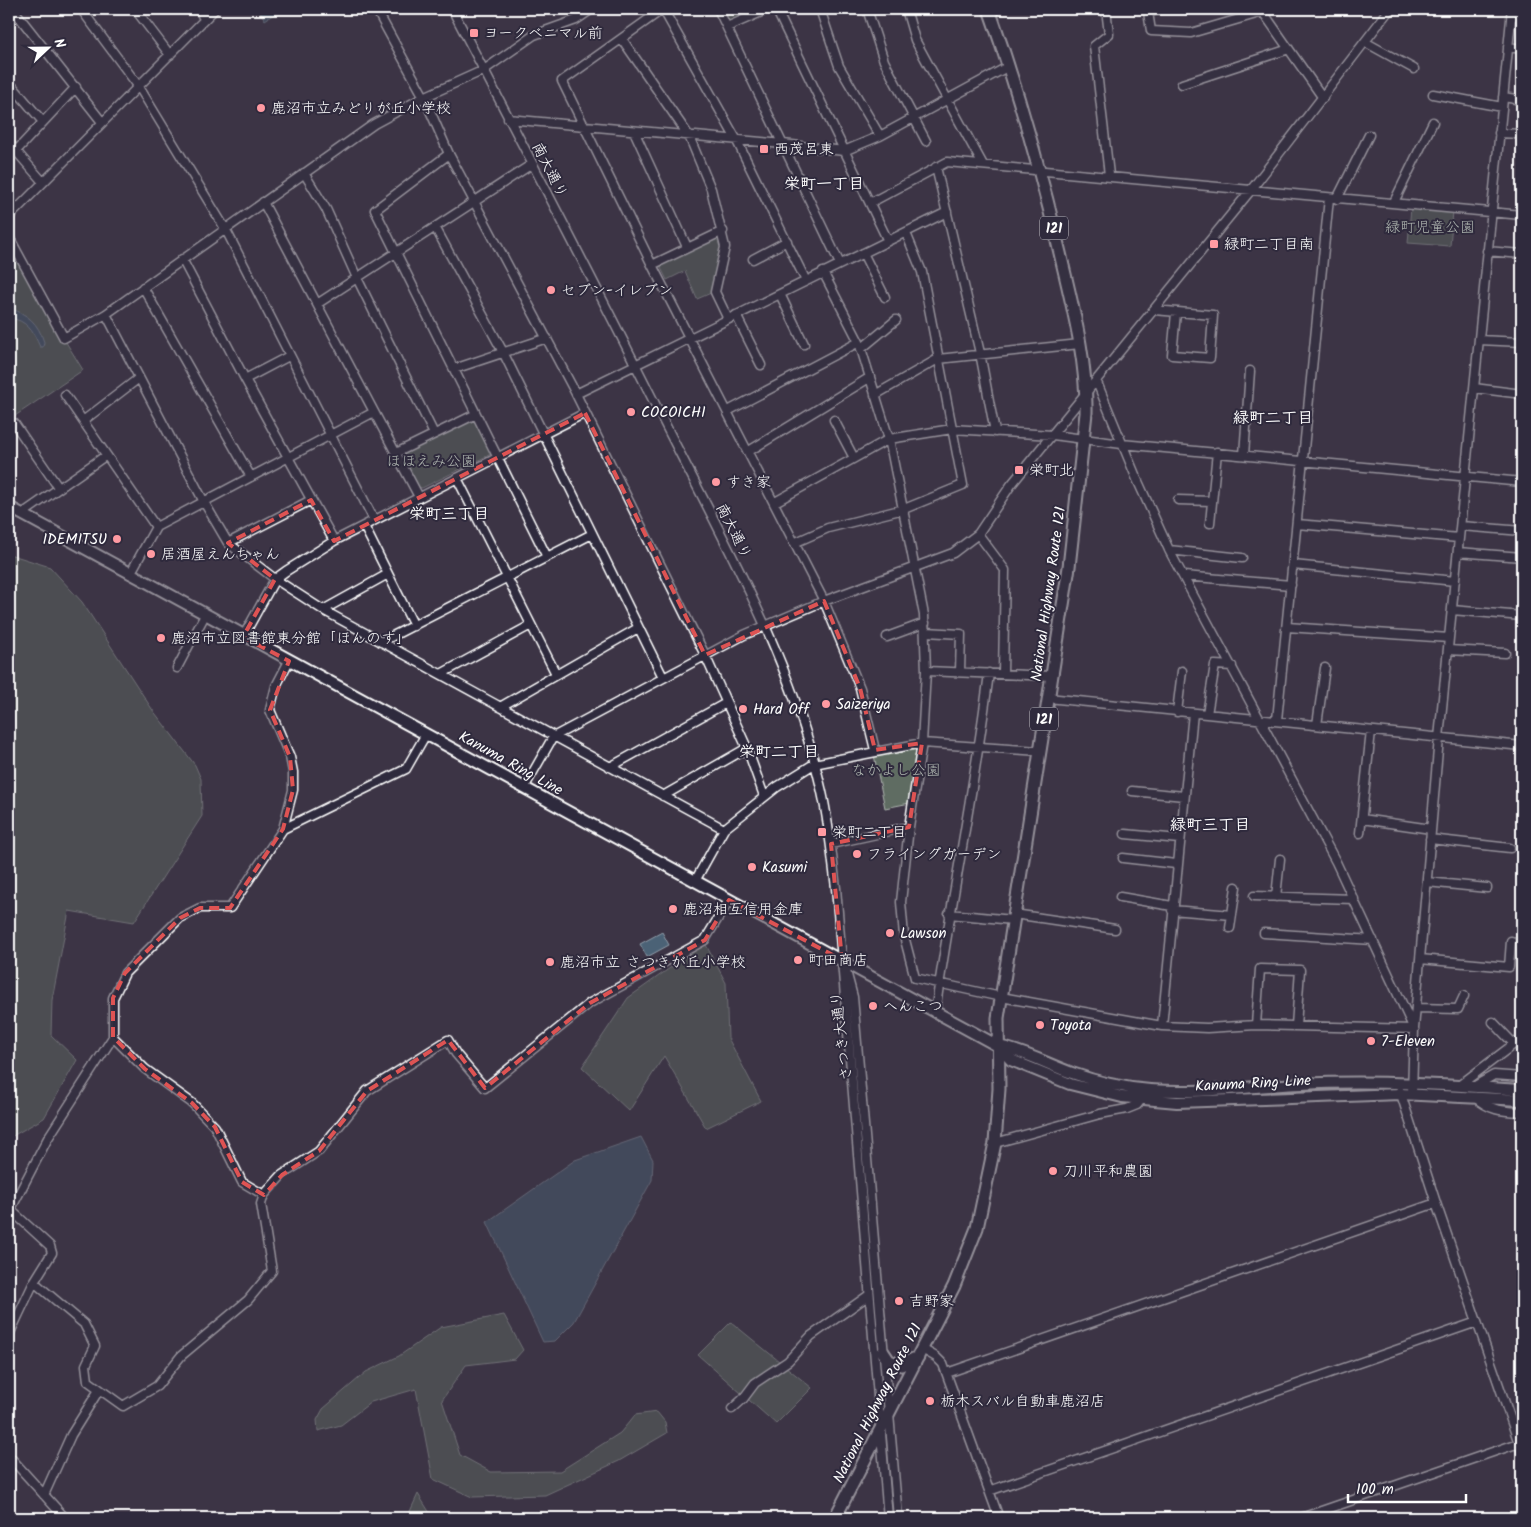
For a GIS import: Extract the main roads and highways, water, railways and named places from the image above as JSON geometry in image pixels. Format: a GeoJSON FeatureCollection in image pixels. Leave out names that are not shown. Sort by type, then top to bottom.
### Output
{"type":"FeatureCollection","features":[{"type":"Feature","properties":{"kind":"highway","name":"National Highway Route 121"},"geometry":{"type":"LineString","coordinates":[[835,1518],[968,1256],[977,1228],[996,1143],[1001,997],[1069,567],[1083,439],[1086,392],[1080,344],[1040,170],[1009,66],[988,9]]}},
{"type":"Feature","properties":{"kind":"highway"},"geometry":{"type":"LineString","coordinates":[[883,1352],[889,1361],[901,1365],[920,1353]]}},
{"type":"Feature","properties":{"kind":"main road","name":"Kanuma Ring Line"},"geometry":{"type":"LineString","coordinates":[[9,507],[998,1046],[1014,1049],[1073,1074],[1149,1090],[1199,1091],[1303,1084],[1413,1082],[1475,1086],[1518,1095]]}},
{"type":"Feature","properties":{"kind":"main road","name":"Kanuma Ring Line"},"geometry":{"type":"LineString","coordinates":[[998,1046],[1011,1060],[1070,1084],[1096,1092],[1141,1100],[1177,1102],[1400,1094],[1475,1097],[1518,1095]]}},
{"type":"Feature","properties":{"kind":"water"},"geometry":{"type":"Polygon","coordinates":[[[258,9],[278,9],[279,11],[265,20],[258,9]]]}},
{"type":"Feature","properties":{"kind":"water"},"geometry":{"type":"Polygon","coordinates":[[[9,308],[27,316],[35,324],[44,342],[43,347],[40,347],[29,327],[20,321],[9,318],[9,308]]]}},
{"type":"Feature","properties":{"kind":"water"},"geometry":{"type":"Polygon","coordinates":[[[662,932],[669,945],[647,957],[640,944],[662,932]]]}},
{"type":"Feature","properties":{"kind":"water"},"geometry":{"type":"Polygon","coordinates":[[[641,1137],[653,1160],[652,1180],[574,1322],[555,1341],[543,1342],[487,1222],[575,1160],[641,1137]]]}},
{"type":"Feature","properties":{"kind":"place","name":"ヨークベニマル前"},"geometry":{"type":"Point","coordinates":[474,33]}},
{"type":"Feature","properties":{"kind":"place","name":"鹿沼市立みどりが丘小学校"},"geometry":{"type":"Point","coordinates":[261,108]}},
{"type":"Feature","properties":{"kind":"place","name":"西茂呂東"},"geometry":{"type":"Point","coordinates":[764,149]}},
{"type":"Feature","properties":{"kind":"place","name":"緑町二丁目南"},"geometry":{"type":"Point","coordinates":[1214,244]}},
{"type":"Feature","properties":{"kind":"place","name":"セブン-イレブン"},"geometry":{"type":"Point","coordinates":[551,290]}},
{"type":"Feature","properties":{"kind":"place","name":"COCOICHI"},"geometry":{"type":"Point","coordinates":[631,412]}},
{"type":"Feature","properties":{"kind":"place","name":"栄町北"},"geometry":{"type":"Point","coordinates":[1019,470]}},
{"type":"Feature","properties":{"kind":"place","name":"すき家"},"geometry":{"type":"Point","coordinates":[716,482]}},
{"type":"Feature","properties":{"kind":"place","name":"IDEMITSU"},"geometry":{"type":"Point","coordinates":[117,539]}},
{"type":"Feature","properties":{"kind":"place","name":"居酒屋えんちゃん"},"geometry":{"type":"Point","coordinates":[151,554]}},
{"type":"Feature","properties":{"kind":"place","name":"鹿沼市立図書館東分館「ほんのす」"},"geometry":{"type":"Point","coordinates":[161,638]}},
{"type":"Feature","properties":{"kind":"place","name":"Saizeriya"},"geometry":{"type":"Point","coordinates":[826,704]}},
{"type":"Feature","properties":{"kind":"place","name":"Hard Off"},"geometry":{"type":"Point","coordinates":[743,709]}},
{"type":"Feature","properties":{"kind":"place","name":"栄町二丁目"},"geometry":{"type":"Point","coordinates":[822,832]}},
{"type":"Feature","properties":{"kind":"place","name":"フライングガーデン"},"geometry":{"type":"Point","coordinates":[857,854]}},
{"type":"Feature","properties":{"kind":"place","name":"Kasumi"},"geometry":{"type":"Point","coordinates":[752,867]}},
{"type":"Feature","properties":{"kind":"place","name":"鹿沼相互信用金庫"},"geometry":{"type":"Point","coordinates":[673,909]}},
{"type":"Feature","properties":{"kind":"place","name":"Lawson"},"geometry":{"type":"Point","coordinates":[890,933]}},
{"type":"Feature","properties":{"kind":"place","name":"町田商店"},"geometry":{"type":"Point","coordinates":[798,960]}},
{"type":"Feature","properties":{"kind":"place","name":"鹿沼市立 さつきが丘小学校"},"geometry":{"type":"Point","coordinates":[550,962]}},
{"type":"Feature","properties":{"kind":"place","name":"へんこつ"},"geometry":{"type":"Point","coordinates":[873,1006]}},
{"type":"Feature","properties":{"kind":"place","name":"Toyota"},"geometry":{"type":"Point","coordinates":[1040,1025]}},
{"type":"Feature","properties":{"kind":"place","name":"7-Eleven"},"geometry":{"type":"Point","coordinates":[1371,1041]}},
{"type":"Feature","properties":{"kind":"place","name":"刀川平和農園"},"geometry":{"type":"Point","coordinates":[1053,1171]}},
{"type":"Feature","properties":{"kind":"place","name":"吉野家"},"geometry":{"type":"Point","coordinates":[899,1301]}},
{"type":"Feature","properties":{"kind":"place","name":"栃木スバル自動車鹿沼店"},"geometry":{"type":"Point","coordinates":[930,1401]}},
{"type":"Feature","properties":{"kind":"district","name":"栄町一丁目"},"geometry":{"type":"Point","coordinates":[824,183]}},
{"type":"Feature","properties":{"kind":"district","name":"緑町二丁目"},"geometry":{"type":"Point","coordinates":[1273,417]}},
{"type":"Feature","properties":{"kind":"district","name":"栄町三丁目"},"geometry":{"type":"Point","coordinates":[449,513]}},
{"type":"Feature","properties":{"kind":"district","name":"栄町二丁目"},"geometry":{"type":"Point","coordinates":[779,751]}},
{"type":"Feature","properties":{"kind":"district","name":"緑町三丁目"},"geometry":{"type":"Point","coordinates":[1210,824]}},
{"type":"Feature","properties":{"kind":"park label","name":"緑町児童公園"},"geometry":{"type":"Point","coordinates":[1430,227]}},
{"type":"Feature","properties":{"kind":"park label","name":"ほほえみ公園"},"geometry":{"type":"Point","coordinates":[431,461]}},
{"type":"Feature","properties":{"kind":"park label","name":"なかよし公園"},"geometry":{"type":"Point","coordinates":[896,770]}}]}
